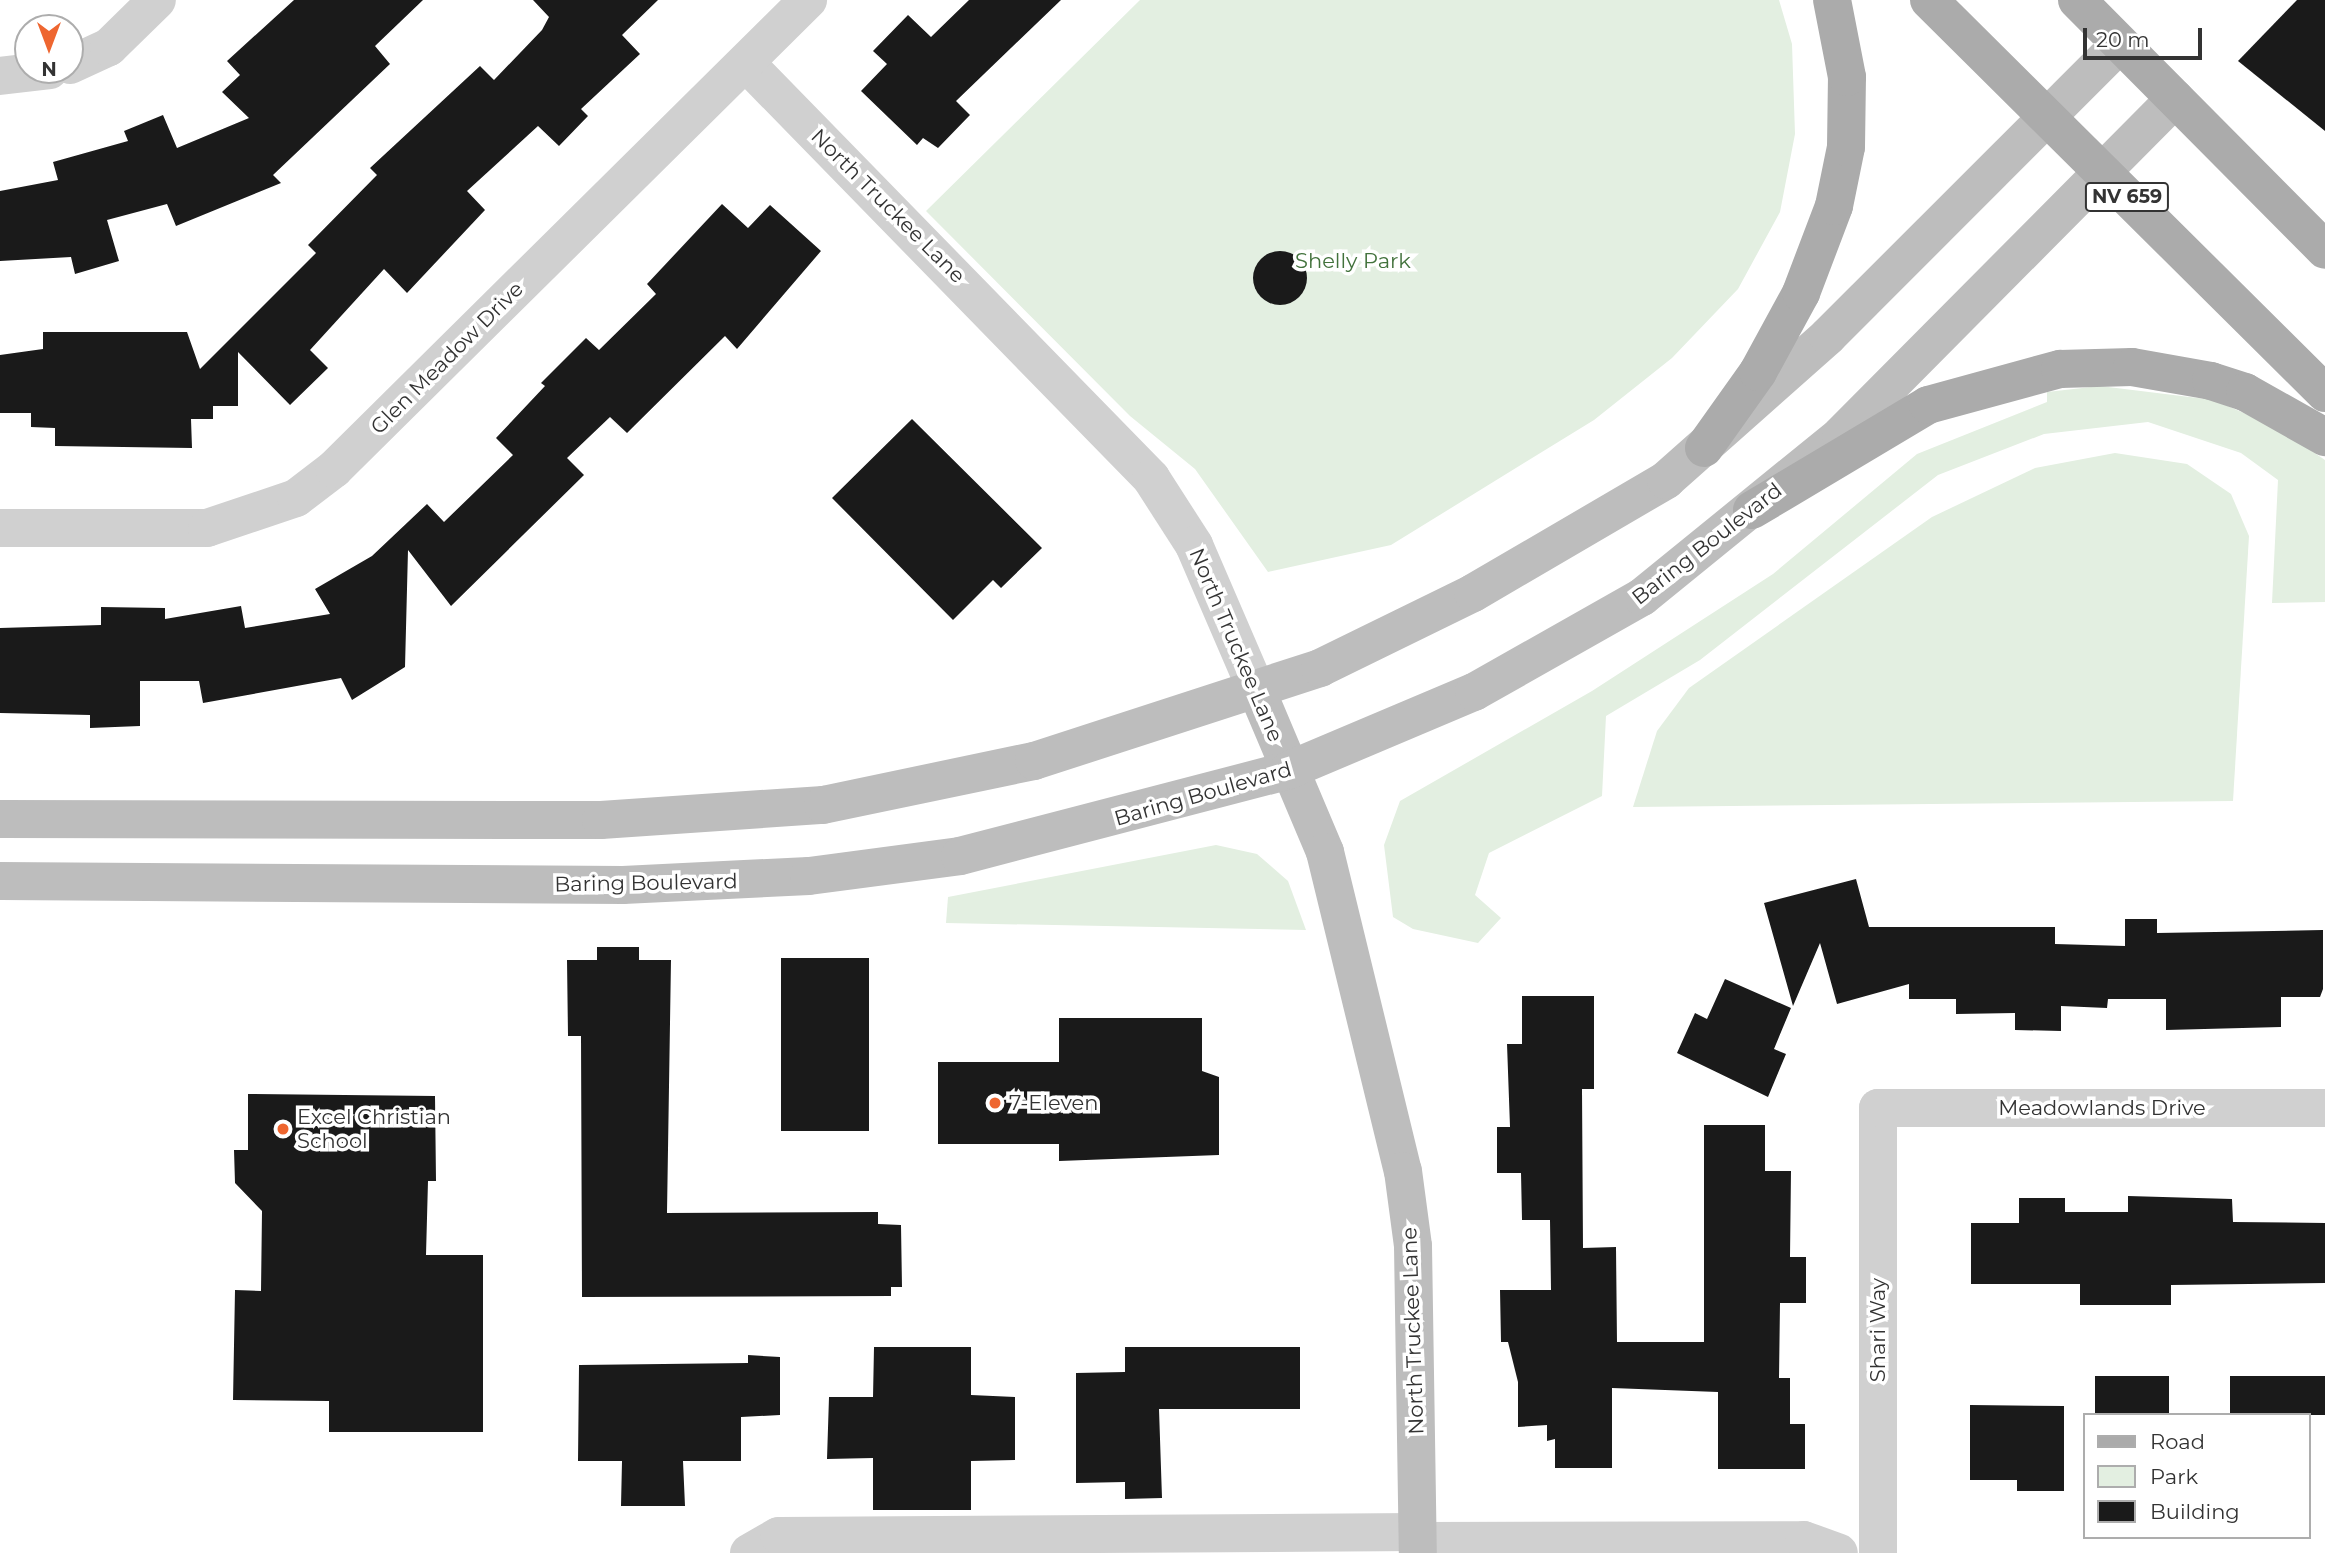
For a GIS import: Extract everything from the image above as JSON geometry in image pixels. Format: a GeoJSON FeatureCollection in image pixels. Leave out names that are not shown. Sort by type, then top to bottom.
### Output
{"type":"FeatureCollection","features":[{"type":"Feature","properties":{"kind":"main road"},"geometry":{"type":"LineString","coordinates":[[1704,448],[1758,372],[1801,293],[1834,206],[1846,147],[1847,77],[1832,0]]}},
{"type":"Feature","properties":{"kind":"main road","name":"NV 659"},"geometry":{"type":"LineString","coordinates":[[1929,0],[2325,393]]}},
{"type":"Feature","properties":{"kind":"main road"},"geometry":{"type":"LineString","coordinates":[[2077,0],[2325,250]]}},
{"type":"Feature","properties":{"kind":"main road"},"geometry":{"type":"LineString","coordinates":[[0,819],[601,820],[823,805],[1034,761],[1257,691],[1331,663],[1474,593],[1666,480],[1828,336],[2119,45]]}},
{"type":"Feature","properties":{"kind":"main road","name":"Baring Boulevard"},"geometry":{"type":"LineString","coordinates":[[0,881],[623,885],[809,876],[960,856],[1289,770],[1558,648],[1642,597],[1841,435],[2175,99]]}},
{"type":"Feature","properties":{"kind":"main road"},"geometry":{"type":"LineString","coordinates":[[1752,510],[1928,405],[2060,369],[2132,367],[2211,381],[2245,392],[2325,437]]}},
{"type":"Feature","properties":{"kind":"main road","name":"North Truckee Lane"},"geometry":{"type":"LineString","coordinates":[[1257,691],[1325,852],[1403,1171],[1413,1245],[1418,1542]]}},
{"type":"Feature","properties":{"kind":"street"},"geometry":{"type":"LineString","coordinates":[[84,58],[108,47],[157,0]]}},
{"type":"Feature","properties":{"kind":"street","name":"Glen Meadow Drive"},"geometry":{"type":"LineString","coordinates":[[0,528],[207,528],[296,498],[334,469],[808,0]]}},
{"type":"Feature","properties":{"kind":"street","name":"North Truckee Lane"},"geometry":{"type":"LineString","coordinates":[[747,63],[1152,478],[1194,545],[1257,691]]}},
{"type":"Feature","properties":{"kind":"street","name":"Meadowlands Drive"},"geometry":{"type":"LineString","coordinates":[[1878,1108],[2325,1108]]}},
{"type":"Feature","properties":{"kind":"street","name":"Shari Way"},"geometry":{"type":"LineString","coordinates":[[1878,1108],[1878,1553]]}},
{"type":"Feature","properties":{"kind":"street"},"geometry":{"type":"LineString","coordinates":[[749,1553],[779,1536],[1418,1542],[1804,1540],[1839,1553]]}},
{"type":"Feature","properties":{"kind":"green space","name":"Shelly Park"},"geometry":{"type":"Polygon","coordinates":[[[1140,0],[1779,0],[1792,44],[1795,134],[1780,212],[1738,289],[1672,358],[1594,420],[1391,545],[1268,572],[1195,469],[1130,416],[926,211],[1140,0]]]}},
{"type":"Feature","properties":{"kind":"green space"},"geometry":{"type":"Polygon","coordinates":[[[2100,386],[2214,400],[2276,427],[2325,460],[2325,602],[2272,603],[2278,480],[2241,453],[2148,422],[2044,434],[1938,475],[1700,660],[1606,716],[1602,796],[1489,853],[1475,895],[1501,918],[1478,943],[1413,929],[1393,917],[1384,845],[1400,801],[1592,691],[1773,574],[1917,454],[2047,402],[2047,392],[2100,386]]]}},
{"type":"Feature","properties":{"kind":"green space"},"geometry":{"type":"Polygon","coordinates":[[[2115,453],[2187,464],[2231,494],[2249,536],[2233,801],[1633,807],[1657,731],[1689,688],[1932,517],[2035,468],[2115,453]]]}},
{"type":"Feature","properties":{"kind":"green space"},"geometry":{"type":"Polygon","coordinates":[[[1216,845],[1257,854],[1288,881],[1306,930],[946,923],[948,897],[1216,845]]]}},
{"type":"Feature","properties":{"kind":"building"},"geometry":{"type":"Polygon","coordinates":[[[294,0],[423,0],[375,46],[390,64],[273,175],[281,183],[176,226],[167,204],[107,220],[119,261],[75,274],[71,257],[0,261],[0,191],[58,180],[53,162],[128,141],[124,131],[163,115],[177,148],[249,118],[222,92],[240,75],[227,61],[294,0]]]}},
{"type":"Feature","properties":{"kind":"building"},"geometry":{"type":"Polygon","coordinates":[[[533,0],[658,0],[622,35],[640,54],[581,109],[588,116],[559,146],[538,126],[467,191],[485,210],[407,293],[384,269],[310,350],[328,368],[290,405],[238,352],[238,406],[213,406],[213,419],[191,419],[192,448],[55,446],[55,428],[31,427],[31,413],[0,413],[0,355],[43,349],[43,332],[187,332],[200,369],[316,253],[308,245],[377,175],[370,168],[480,66],[494,80],[542,30],[549,17],[533,0]]]}},
{"type":"Feature","properties":{"kind":"building"},"geometry":{"type":"Polygon","coordinates":[[[969,0],[1061,0],[956,101],[970,115],[938,148],[923,138],[917,145],[861,91],[887,64],[873,51],[908,15],[931,37],[969,0]]]}},
{"type":"Feature","properties":{"kind":"building"},"geometry":{"type":"Polygon","coordinates":[[[2297,0],[2325,0],[2325,131],[2238,61],[2297,0]]]}},
{"type":"Feature","properties":{"kind":"building"},"geometry":{"type":"Polygon","coordinates":[[[722,204],[748,228],[770,205],[821,251],[737,349],[725,336],[627,433],[610,417],[567,458],[584,475],[451,606],[408,550],[405,667],[352,700],[341,678],[203,703],[199,681],[140,681],[140,726],[90,728],[90,715],[0,713],[0,628],[101,625],[101,607],[165,608],[165,619],[241,606],[245,628],[330,614],[315,589],[372,556],[427,504],[444,522],[513,455],[496,438],[545,386],[541,383],[586,338],[599,350],[656,294],[647,284],[722,204]]]}},
{"type":"Feature","properties":{"kind":"building"},"geometry":{"type":"Polygon","coordinates":[[[1285,251],[1295,255],[1303,263],[1307,278],[1303,293],[1295,301],[1275,305],[1265,301],[1257,293],[1253,273],[1257,263],[1265,255],[1285,251]]]}},
{"type":"Feature","properties":{"kind":"building"},"geometry":{"type":"Polygon","coordinates":[[[912,419],[1042,548],[1001,588],[993,580],[953,620],[832,498],[912,419]]]}},
{"type":"Feature","properties":{"kind":"building"},"geometry":{"type":"Polygon","coordinates":[[[1856,879],[1869,927],[2055,927],[2055,944],[2125,946],[2125,919],[2157,919],[2157,933],[2323,930],[2323,989],[2320,997],[2281,997],[2281,1027],[2166,1030],[2166,999],[2108,999],[2107,1008],[2061,1006],[2061,1031],[2015,1030],[2015,1013],[1956,1014],[1956,999],[1909,999],[1909,984],[1837,1004],[1820,943],[1793,1006],[1764,903],[1856,879]]]}},
{"type":"Feature","properties":{"kind":"building"},"geometry":{"type":"Polygon","coordinates":[[[597,947],[639,947],[639,960],[671,960],[667,1213],[878,1212],[878,1224],[901,1225],[902,1287],[891,1287],[891,1296],[582,1297],[581,1036],[568,1036],[567,960],[597,960],[597,947]]]}},
{"type":"Feature","properties":{"kind":"building"},"geometry":{"type":"Polygon","coordinates":[[[781,958],[869,958],[869,1131],[781,1131],[781,958]]]}},
{"type":"Feature","properties":{"kind":"building"},"geometry":{"type":"Polygon","coordinates":[[[1725,979],[1791,1008],[1774,1049],[1786,1054],[1768,1097],[1677,1053],[1695,1013],[1707,1019],[1725,979]]]}},
{"type":"Feature","properties":{"kind":"building"},"geometry":{"type":"Polygon","coordinates":[[[1522,996],[1594,996],[1594,1089],[1582,1089],[1583,1248],[1616,1247],[1617,1342],[1704,1342],[1704,1125],[1765,1125],[1765,1171],[1791,1171],[1790,1257],[1806,1257],[1806,1303],[1780,1303],[1779,1378],[1790,1378],[1790,1424],[1805,1424],[1805,1469],[1718,1469],[1718,1392],[1612,1388],[1612,1468],[1555,1468],[1555,1439],[1547,1441],[1547,1425],[1518,1427],[1518,1382],[1508,1342],[1501,1342],[1500,1290],[1551,1290],[1550,1220],[1522,1220],[1521,1173],[1497,1173],[1497,1127],[1510,1127],[1507,1044],[1522,1044],[1522,996]]]}},
{"type":"Feature","properties":{"kind":"building"},"geometry":{"type":"Polygon","coordinates":[[[1059,1018],[1202,1018],[1202,1071],[1219,1077],[1219,1155],[1059,1161],[1059,1144],[938,1144],[938,1062],[1059,1062],[1059,1018]]]}},
{"type":"Feature","properties":{"kind":"building"},"geometry":{"type":"Polygon","coordinates":[[[248,1094],[435,1096],[436,1181],[428,1181],[426,1255],[483,1255],[483,1432],[329,1432],[329,1401],[233,1400],[235,1290],[261,1291],[262,1211],[235,1183],[234,1150],[248,1150],[248,1094]]]}},
{"type":"Feature","properties":{"kind":"building"},"geometry":{"type":"Polygon","coordinates":[[[2128,1196],[2232,1199],[2233,1222],[2325,1223],[2325,1283],[2171,1285],[2171,1305],[2080,1305],[2080,1284],[1971,1284],[1971,1223],[2019,1223],[2019,1198],[2065,1198],[2065,1212],[2128,1212],[2128,1196]]]}},
{"type":"Feature","properties":{"kind":"building"},"geometry":{"type":"Polygon","coordinates":[[[874,1347],[971,1347],[971,1395],[1015,1397],[1015,1460],[971,1461],[971,1510],[873,1510],[873,1458],[827,1459],[829,1397],[873,1397],[874,1347]]]}},
{"type":"Feature","properties":{"kind":"building"},"geometry":{"type":"Polygon","coordinates":[[[1125,1347],[1300,1347],[1300,1409],[1159,1409],[1162,1498],[1125,1499],[1125,1482],[1076,1483],[1076,1373],[1125,1372],[1125,1347]]]}},
{"type":"Feature","properties":{"kind":"building"},"geometry":{"type":"Polygon","coordinates":[[[748,1355],[780,1357],[780,1415],[741,1417],[741,1461],[683,1461],[685,1506],[621,1506],[622,1461],[578,1461],[579,1365],[748,1363],[748,1355]]]}},
{"type":"Feature","properties":{"kind":"building"},"geometry":{"type":"Polygon","coordinates":[[[2095,1376],[2169,1376],[2169,1413],[2095,1413],[2095,1376]]]}},
{"type":"Feature","properties":{"kind":"building"},"geometry":{"type":"Polygon","coordinates":[[[2230,1376],[2325,1376],[2325,1415],[2230,1413],[2230,1376]]]}},
{"type":"Feature","properties":{"kind":"building"},"geometry":{"type":"Polygon","coordinates":[[[1970,1405],[2064,1406],[2064,1491],[2017,1491],[2017,1480],[1970,1480],[1970,1405]]]}},
{"type":"Feature","properties":{"kind":"place","name":"7-Eleven"},"geometry":{"type":"Point","coordinates":[995,1103]}},
{"type":"Feature","properties":{"kind":"place","name":"Excel Christian School"},"geometry":{"type":"Point","coordinates":[283,1129]}}]}
